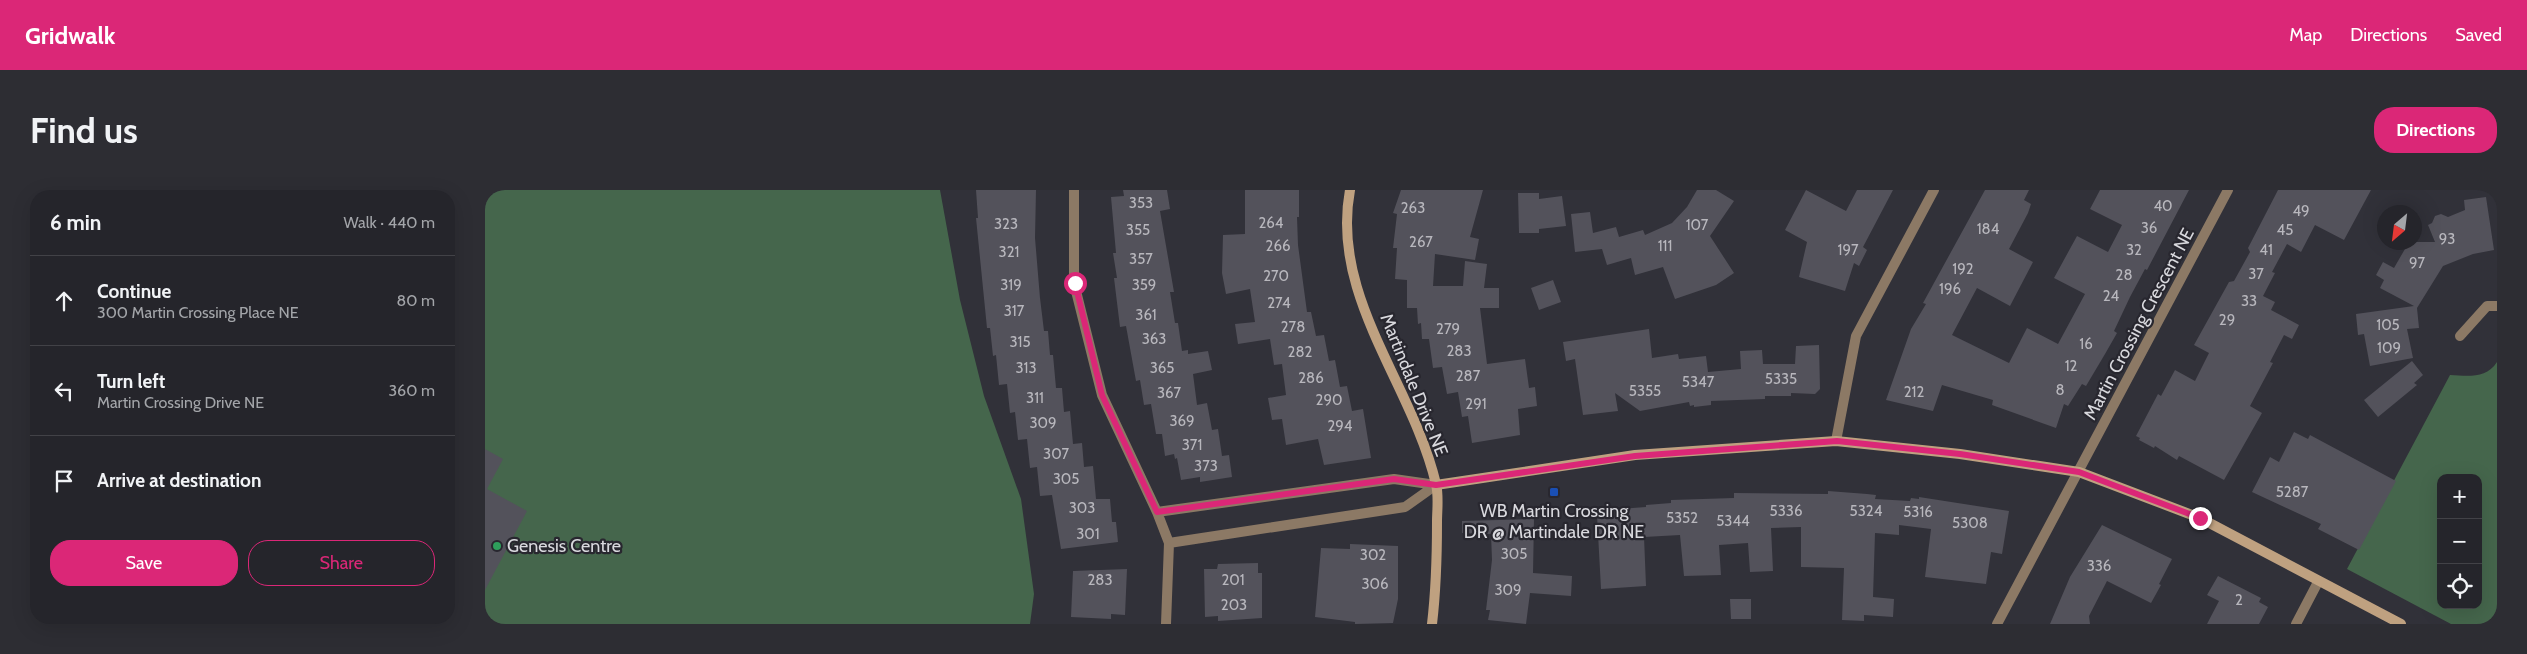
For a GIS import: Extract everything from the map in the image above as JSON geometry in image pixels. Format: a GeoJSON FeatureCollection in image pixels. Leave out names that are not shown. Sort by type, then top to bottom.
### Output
{"type":"FeatureCollection","features":[{"type":"Feature","properties":{"kind":"street"},"geometry":{"type":"LineString","coordinates":[[1074,190],[1075,283],[1102,395],[1157,512],[1169,543],[1166,624]]}},
{"type":"Feature","properties":{"kind":"street","name":"Martindale Drive NE"},"geometry":{"type":"LineString","coordinates":[[1350,190],[1347,210],[1351,263],[1371,330],[1419,434],[1436,485],[1437,583],[1432,624]]}},
{"type":"Feature","properties":{"kind":"street"},"geometry":{"type":"LineString","coordinates":[[1837,441],[1856,336],[1934,190]]}},
{"type":"Feature","properties":{"kind":"street","name":"Martin Crossing Crescent NE"},"geometry":{"type":"LineString","coordinates":[[1997,624],[2228,190]]}},
{"type":"Feature","properties":{"kind":"street"},"geometry":{"type":"LineString","coordinates":[[2460,336],[2487,306],[2497,306]]}},
{"type":"Feature","properties":{"kind":"street"},"geometry":{"type":"LineString","coordinates":[[1157,512],[1394,479],[1436,485],[1635,456],[1837,441],[1960,454],[2079,472],[2200,518],[2401,624]]}},
{"type":"Feature","properties":{"kind":"street"},"geometry":{"type":"LineString","coordinates":[[1169,543],[1405,508],[1436,485]]}},
{"type":"Feature","properties":{"kind":"street"},"geometry":{"type":"LineString","coordinates":[[2296,624],[2319,582]]}},
{"type":"Feature","properties":{"kind":"green space"},"geometry":{"type":"Polygon","coordinates":[[[485,190],[940,190],[960,300],[984,396],[1021,499],[1034,594],[1030,624],[485,624],[485,190]]]}},
{"type":"Feature","properties":{"kind":"green space"},"geometry":{"type":"Polygon","coordinates":[[[2497,362],[2497,624],[2451,624],[2347,569],[2450,375],[2476,375],[2488,371],[2497,362]]]}},
{"type":"Feature","properties":{"kind":"building"},"geometry":{"type":"Polygon","coordinates":[[[976,190],[1036,190],[1035,238],[1040,298],[1044,331],[1048,331],[1050,355],[1053,355],[1056,388],[1062,388],[1064,412],[1070,411],[1073,444],[1082,443],[1084,467],[1093,466],[1096,499],[1110,499],[1112,522],[1116,522],[1118,542],[1061,549],[1052,495],[1040,496],[1037,467],[1030,468],[1027,439],[1018,440],[1015,412],[1010,413],[1007,384],[999,385],[996,355],[993,356],[990,328],[987,328],[976,218],[978,218],[976,190]]]}},
{"type":"Feature","properties":{"kind":"building"},"geometry":{"type":"Polygon","coordinates":[[[1123,190],[1167,190],[1170,209],[1160,211],[1174,292],[1170,292],[1175,323],[1178,323],[1182,351],[1188,350],[1188,354],[1208,351],[1212,370],[1193,374],[1197,405],[1207,403],[1212,430],[1218,429],[1222,456],[1229,455],[1232,477],[1200,482],[1200,477],[1181,480],[1177,458],[1175,459],[1174,454],[1165,456],[1162,434],[1156,434],[1151,404],[1144,405],[1140,380],[1136,381],[1126,326],[1120,327],[1114,278],[1117,278],[1113,253],[1116,253],[1111,197],[1124,196],[1123,190]]]}},
{"type":"Feature","properties":{"kind":"building"},"geometry":{"type":"Polygon","coordinates":[[[1245,190],[1299,190],[1299,217],[1297,217],[1298,245],[1307,312],[1311,312],[1316,336],[1324,335],[1329,361],[1335,360],[1340,387],[1347,386],[1352,411],[1363,409],[1371,458],[1324,465],[1318,439],[1286,445],[1282,419],[1272,420],[1268,398],[1286,395],[1282,364],[1274,365],[1270,339],[1238,344],[1235,324],[1255,322],[1250,289],[1226,294],[1222,273],[1223,235],[1245,234],[1245,190]]]}},
{"type":"Feature","properties":{"kind":"building"},"geometry":{"type":"Polygon","coordinates":[[[1401,190],[1483,190],[1470,237],[1479,239],[1475,260],[1435,254],[1433,286],[1463,286],[1465,261],[1487,264],[1484,288],[1499,288],[1499,308],[1480,308],[1487,364],[1525,359],[1529,388],[1535,387],[1537,406],[1518,409],[1520,435],[1472,443],[1468,416],[1462,417],[1458,392],[1447,394],[1442,367],[1433,368],[1429,339],[1422,339],[1421,323],[1418,324],[1417,308],[1407,308],[1407,280],[1395,279],[1397,248],[1393,248],[1397,214],[1393,213],[1401,190]]]}},
{"type":"Feature","properties":{"kind":"building"},"geometry":{"type":"Polygon","coordinates":[[[1697,190],[1716,190],[1734,201],[1710,236],[1734,273],[1716,285],[1675,299],[1663,267],[1635,275],[1631,258],[1607,265],[1602,249],[1575,252],[1571,214],[1590,212],[1593,233],[1616,227],[1619,237],[1643,230],[1645,235],[1672,223],[1687,207],[1697,190]]]}},
{"type":"Feature","properties":{"kind":"building"},"geometry":{"type":"Polygon","coordinates":[[[1806,190],[1846,211],[1857,190],[1893,190],[1863,247],[1867,250],[1859,266],[1854,263],[1845,291],[1799,277],[1807,242],[1785,230],[1806,190]]]}},
{"type":"Feature","properties":{"kind":"building"},"geometry":{"type":"Polygon","coordinates":[[[1985,190],[2029,190],[2024,200],[2031,204],[2028,213],[2009,249],[2033,262],[2010,306],[1977,288],[1952,335],[2009,363],[2027,328],[2058,344],[2085,294],[2054,278],[2077,236],[2108,252],[2122,225],[2090,209],[2100,190],[2189,190],[2147,270],[2145,269],[2130,297],[2114,331],[2117,333],[2086,386],[2082,384],[2068,406],[2064,404],[2056,428],[1992,405],[1993,400],[1942,385],[1933,411],[1886,400],[1911,329],[1926,304],[1923,303],[1985,190]]]}},
{"type":"Feature","properties":{"kind":"building"},"geometry":{"type":"Polygon","coordinates":[[[2278,190],[2371,190],[2344,240],[2315,225],[2301,252],[2287,244],[2272,272],[2275,273],[2263,296],[2275,302],[2271,310],[2299,325],[2292,339],[2284,335],[2270,362],[2273,363],[2250,406],[2262,413],[2224,480],[2179,456],[2177,460],[2155,446],[2154,448],[2139,440],[2140,438],[2136,436],[2158,394],[2161,396],[2175,370],[2195,381],[2209,353],[2194,345],[2229,282],[2234,281],[2250,252],[2248,248],[2278,190]]]}},
{"type":"Feature","properties":{"kind":"building"},"geometry":{"type":"Polygon","coordinates":[[[1518,193],[1539,193],[1539,199],[1562,196],[1566,226],[1539,229],[1539,233],[1519,233],[1518,193]]]}},
{"type":"Feature","properties":{"kind":"building"},"geometry":{"type":"Polygon","coordinates":[[[2486,197],[2494,250],[2473,254],[2443,266],[2417,308],[2419,328],[2407,329],[2413,358],[2370,366],[2364,334],[2358,335],[2356,314],[2414,306],[2380,288],[2384,280],[2376,275],[2383,262],[2394,268],[2404,250],[2422,250],[2422,242],[2435,242],[2428,225],[2432,223],[2435,216],[2441,214],[2448,217],[2465,210],[2464,200],[2486,197]]]}},
{"type":"Feature","properties":{"kind":"building"},"geometry":{"type":"Polygon","coordinates":[[[1553,280],[1561,302],[1539,310],[1531,288],[1553,280]]]}},
{"type":"Feature","properties":{"kind":"building"},"geometry":{"type":"Polygon","coordinates":[[[1649,329],[1652,358],[1678,354],[1679,359],[1706,356],[1708,372],[1741,369],[1740,351],[1762,350],[1763,364],[1795,364],[1796,346],[1819,345],[1820,389],[1815,394],[1791,393],[1791,396],[1765,396],[1765,399],[1711,401],[1711,405],[1694,407],[1694,405],[1690,406],[1689,402],[1640,411],[1615,393],[1618,411],[1583,415],[1575,359],[1566,361],[1563,342],[1649,329]]]}},
{"type":"Feature","properties":{"kind":"building"},"geometry":{"type":"Polygon","coordinates":[[[2412,361],[2423,375],[2414,383],[2417,385],[2378,417],[2364,400],[2412,361]]]}},
{"type":"Feature","properties":{"kind":"building"},"geometry":{"type":"Polygon","coordinates":[[[2294,432],[2308,439],[2310,435],[2396,481],[2359,550],[2318,529],[2321,524],[2252,492],[2270,457],[2279,462],[2294,432]]]}},
{"type":"Feature","properties":{"kind":"building","name":"Genesis Centre"},"geometry":{"type":"Polygon","coordinates":[[[485,449],[503,459],[487,489],[527,511],[485,590],[485,449]]]}},
{"type":"Feature","properties":{"kind":"building"},"geometry":{"type":"Polygon","coordinates":[[[1828,491],[1876,495],[1875,499],[1910,501],[1911,498],[1919,499],[1919,497],[2009,511],[2002,554],[1991,552],[1986,584],[1925,577],[1931,529],[1899,525],[1899,535],[1875,533],[1873,597],[1894,599],[1893,617],[1864,615],[1864,621],[1842,620],[1844,568],[1801,567],[1801,527],[1771,528],[1773,571],[1750,572],[1748,543],[1719,545],[1721,575],[1684,576],[1680,535],[1644,537],[1646,586],[1601,589],[1597,515],[1606,515],[1606,510],[1646,507],[1646,505],[1671,503],[1671,500],[1734,498],[1734,493],[1828,494],[1828,491]]]}},
{"type":"Feature","properties":{"kind":"building"},"geometry":{"type":"Polygon","coordinates":[[[1534,519],[1533,573],[1572,576],[1571,596],[1530,593],[1526,624],[1488,620],[1490,610],[1486,610],[1492,560],[1491,534],[1462,533],[1462,521],[1534,519]]]}},
{"type":"Feature","properties":{"kind":"building"},"geometry":{"type":"Polygon","coordinates":[[[2102,525],[2172,559],[2159,584],[2161,585],[2151,603],[2107,581],[2089,616],[2090,624],[2050,624],[2070,577],[2102,525]]]}},
{"type":"Feature","properties":{"kind":"building"},"geometry":{"type":"Polygon","coordinates":[[[1350,544],[1398,546],[1398,599],[1393,623],[1355,624],[1355,622],[1315,617],[1321,548],[1350,549],[1350,544]]]}},
{"type":"Feature","properties":{"kind":"building"},"geometry":{"type":"Polygon","coordinates":[[[1258,563],[1258,573],[1262,573],[1262,618],[1218,621],[1218,616],[1205,617],[1204,569],[1217,569],[1218,564],[1258,563]]]}},
{"type":"Feature","properties":{"kind":"building"},"geometry":{"type":"Polygon","coordinates":[[[1127,569],[1125,615],[1111,614],[1111,619],[1071,617],[1073,571],[1127,569]]]}},
{"type":"Feature","properties":{"kind":"building"},"geometry":{"type":"Polygon","coordinates":[[[2218,576],[2261,598],[2259,602],[2268,607],[2259,624],[2207,624],[2219,601],[2207,595],[2218,576]]]}},
{"type":"Feature","properties":{"kind":"building"},"geometry":{"type":"Polygon","coordinates":[[[1730,599],[1751,599],[1751,619],[1731,619],[1730,599]]]}},
{"type":"Feature","properties":{"kind":"place","name":"WB Martin Crossing DR @ Martindale DR NE"},"geometry":{"type":"Point","coordinates":[1554,492]}},
{"type":"Feature","properties":{"kind":"place","name":"Genesis Centre"},"geometry":{"type":"Point","coordinates":[497,546]}},
{"type":"Feature","properties":{"kind":"route"},"geometry":{"type":"LineString","coordinates":[[1075,283],[1102,395],[1157,512],[1394,479],[1436,485],[1635,456],[1837,441],[1960,454],[2079,472],[2200,518]]}}]}
